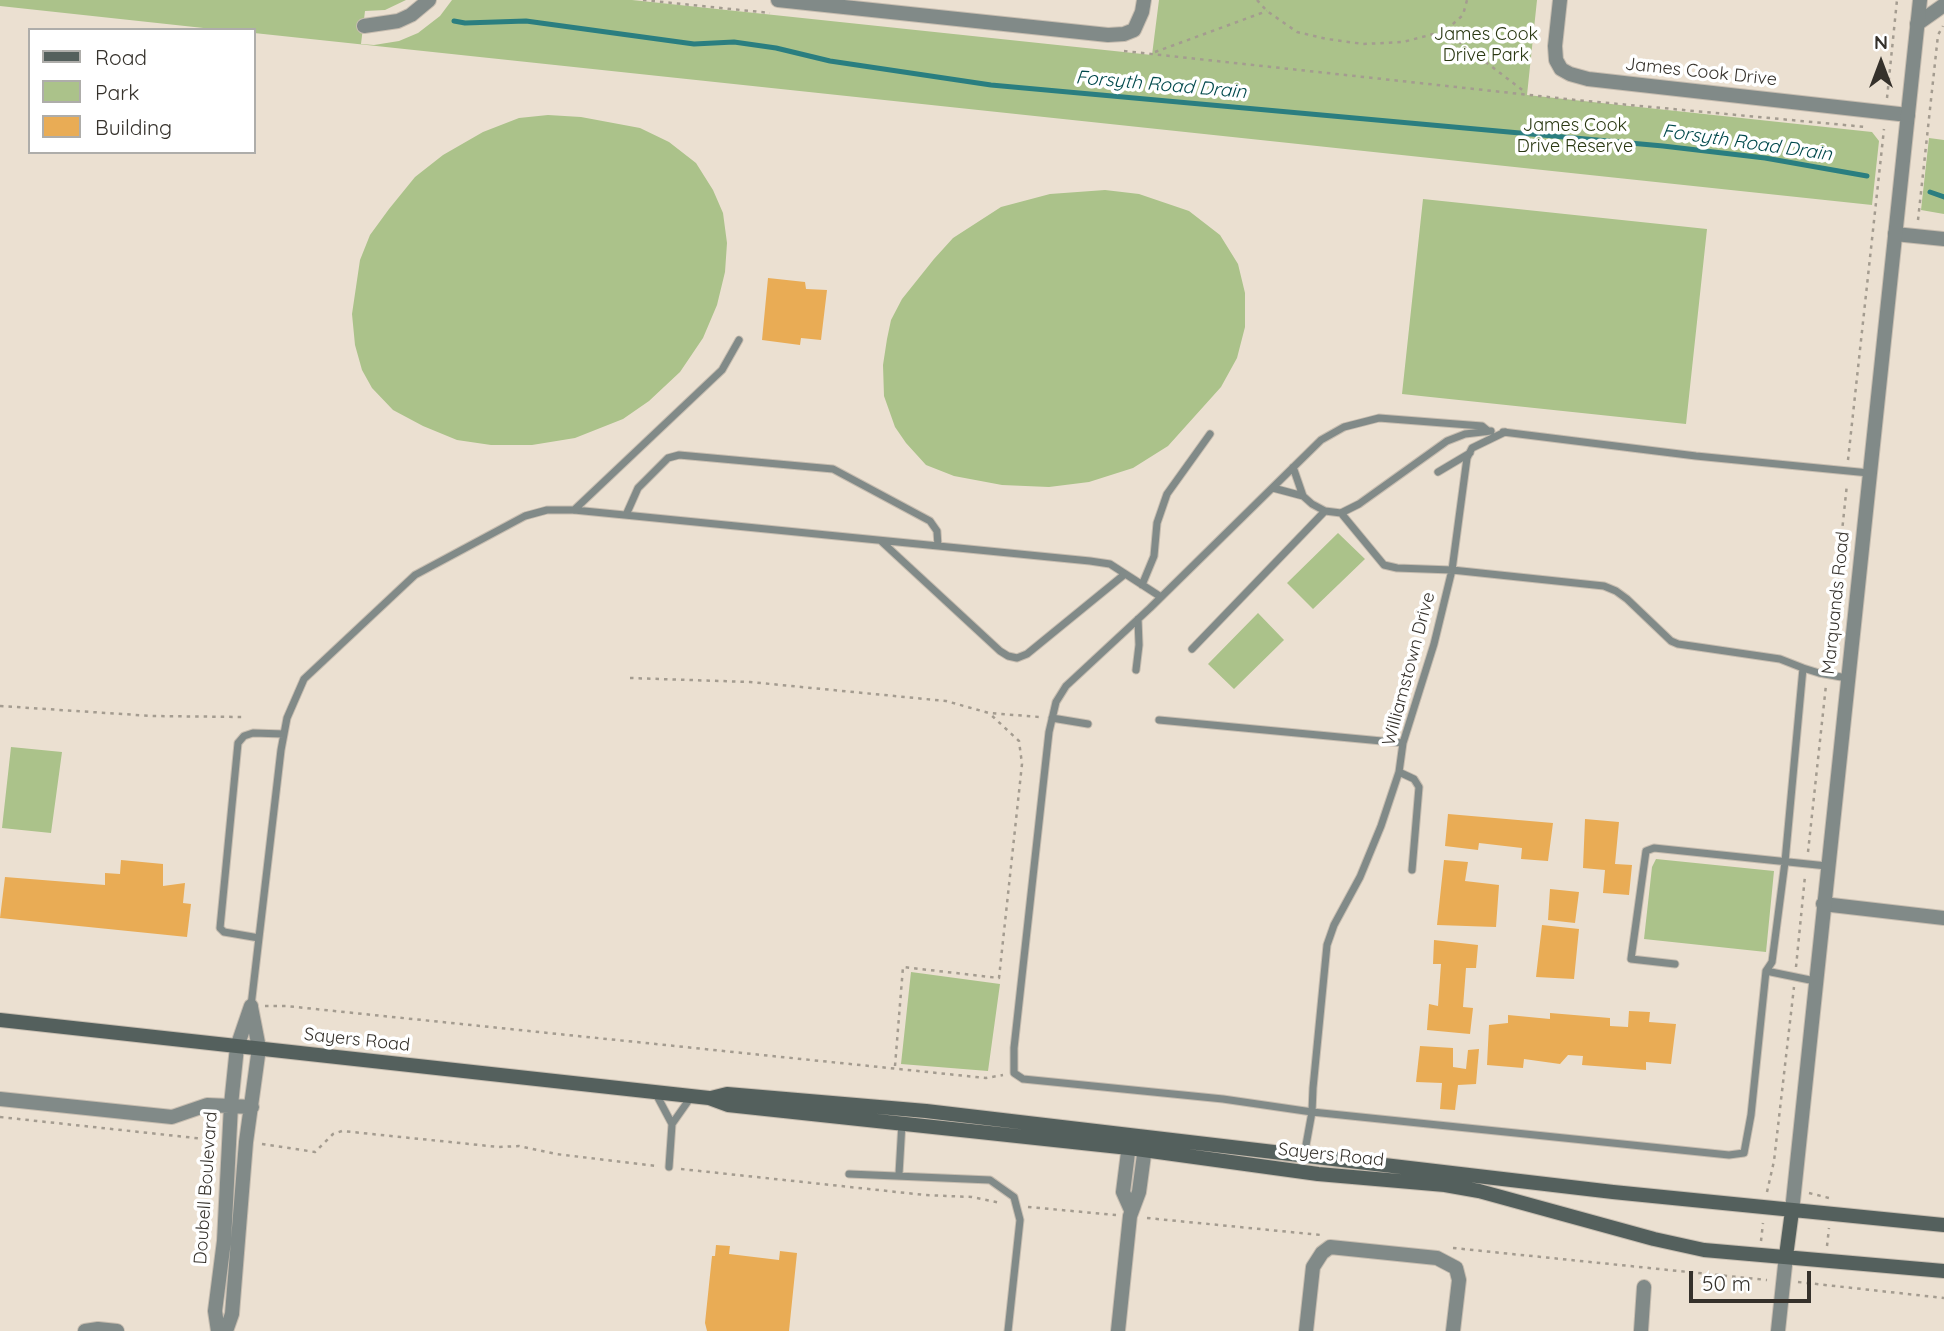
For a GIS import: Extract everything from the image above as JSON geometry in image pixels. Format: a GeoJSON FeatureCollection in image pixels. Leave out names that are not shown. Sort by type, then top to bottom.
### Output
{"type":"FeatureCollection","features":[{"type":"Feature","properties":{"kind":"main road","name":"Sayers Road"},"geometry":{"type":"LineString","coordinates":[[0,1020],[692,1097],[709,1098],[727,1094],[903,1109],[1129,1141],[1356,1178],[1445,1185],[1479,1191],[1704,1250],[1944,1271]]}},
{"type":"Feature","properties":{"kind":"main road","name":"Sayers Road"},"geometry":{"type":"LineString","coordinates":[[709,1098],[728,1105],[902,1124],[1129,1141]]}},
{"type":"Feature","properties":{"kind":"main road","name":"Sayers Road"},"geometry":{"type":"LineString","coordinates":[[1146,1144],[1304,1157],[1792,1211],[1944,1225]]}},
{"type":"Feature","properties":{"kind":"main road"},"geometry":{"type":"LineString","coordinates":[[1304,1157],[1312,1166],[1414,1177],[1445,1185]]}},
{"type":"Feature","properties":{"kind":"main road"},"geometry":{"type":"LineString","coordinates":[[1786,1256],[1792,1211]]}},
{"type":"Feature","properties":{"kind":"street"},"geometry":{"type":"LineString","coordinates":[[364,26],[398,21],[411,15],[429,0]]}},
{"type":"Feature","properties":{"kind":"street"},"geometry":{"type":"LineString","coordinates":[[779,7],[1108,35],[1134,30],[1139,22],[1144,0]]}},
{"type":"Feature","properties":{"kind":"street","name":"James Cook Drive"},"geometry":{"type":"LineString","coordinates":[[1560,0],[1556,60],[1561,69],[1570,74],[1588,79],[1908,115]]}},
{"type":"Feature","properties":{"kind":"street","name":"Marquands Road"},"geometry":{"type":"LineString","coordinates":[[1792,1211],[1920,0]]}},
{"type":"Feature","properties":{"kind":"street"},"geometry":{"type":"LineString","coordinates":[[1917,24],[1944,5]]}},
{"type":"Feature","properties":{"kind":"street"},"geometry":{"type":"LineString","coordinates":[[1895,234],[1944,239]]}},
{"type":"Feature","properties":{"kind":"street"},"geometry":{"type":"LineString","coordinates":[[1823,904],[1944,918]]}},
{"type":"Feature","properties":{"kind":"street","name":"Doubell Boulevard"},"geometry":{"type":"LineString","coordinates":[[226,1331],[232,1314],[228,1141],[237,1046],[251,1006]]}},
{"type":"Feature","properties":{"kind":"street","name":"Doubell Boulevard"},"geometry":{"type":"LineString","coordinates":[[218,1331],[215,1311],[231,1241],[259,1048],[251,1006]]}},
{"type":"Feature","properties":{"kind":"street"},"geometry":{"type":"LineString","coordinates":[[0,1099],[172,1117],[207,1105],[252,1107]]}},
{"type":"Feature","properties":{"kind":"street"},"geometry":{"type":"LineString","coordinates":[[1129,1141],[1123,1192],[1130,1213]]}},
{"type":"Feature","properties":{"kind":"street"},"geometry":{"type":"LineString","coordinates":[[1118,1331],[1130,1213],[1139,1192],[1146,1144]]}},
{"type":"Feature","properties":{"kind":"street"},"geometry":{"type":"LineString","coordinates":[[1306,1331],[1313,1267],[1322,1252],[1330,1247],[1437,1258],[1455,1268],[1459,1280],[1453,1331]]}},
{"type":"Feature","properties":{"kind":"street"},"geometry":{"type":"LineString","coordinates":[[1778,1331],[1786,1256]]}},
{"type":"Feature","properties":{"kind":"street"},"geometry":{"type":"LineString","coordinates":[[1641,1331],[1644,1287]]}},
{"type":"Feature","properties":{"kind":"street"},"geometry":{"type":"LineString","coordinates":[[85,1331],[117,1331]]}},
{"type":"Feature","properties":{"kind":"lane"},"geometry":{"type":"LineString","coordinates":[[574,510],[722,370],[739,340]]}},
{"type":"Feature","properties":{"kind":"lane"},"geometry":{"type":"LineString","coordinates":[[1488,430],[1482,426],[1378,418],[1344,427],[1321,440],[1138,620],[1066,686],[1056,702],[1049,732],[1014,1048],[1014,1073],[1023,1079],[1236,1101],[1312,1112],[1729,1155],[1744,1153],[1751,1115],[1766,971],[1772,962],[1785,862],[1803,668]]}},
{"type":"Feature","properties":{"kind":"lane"},"geometry":{"type":"LineString","coordinates":[[1273,488],[1303,496],[1325,511],[1341,513],[1447,441],[1488,430],[1696,456],[1869,473]]}},
{"type":"Feature","properties":{"kind":"lane"},"geometry":{"type":"LineString","coordinates":[[1505,432],[1483,441],[1469,453],[1452,570],[1604,586],[1627,599],[1671,641],[1678,644],[1780,659],[1827,675],[1847,678]]}},
{"type":"Feature","properties":{"kind":"lane"},"geometry":{"type":"LineString","coordinates":[[1142,586],[1154,556],[1157,523],[1167,494],[1210,434]]}},
{"type":"Feature","properties":{"kind":"lane"},"geometry":{"type":"LineString","coordinates":[[1438,472],[1469,453]]}},
{"type":"Feature","properties":{"kind":"lane"},"geometry":{"type":"LineString","coordinates":[[626,515],[638,488],[668,458],[679,455],[833,469],[930,522],[937,531],[938,546]]}},
{"type":"Feature","properties":{"kind":"lane"},"geometry":{"type":"LineString","coordinates":[[1293,467],[1303,496]]}},
{"type":"Feature","properties":{"kind":"lane"},"geometry":{"type":"LineString","coordinates":[[251,1006],[284,734],[287,718],[304,679],[415,575],[525,516],[547,510],[574,510],[1090,561],[1110,564],[1161,597]]}},
{"type":"Feature","properties":{"kind":"lane"},"geometry":{"type":"LineString","coordinates":[[1192,649],[1325,511]]}},
{"type":"Feature","properties":{"kind":"lane","name":"Williamstown Drive"},"geometry":{"type":"LineString","coordinates":[[1304,1157],[1312,1112],[1327,944],[1334,925],[1360,877],[1381,826],[1399,772],[1404,743],[1434,644],[1452,570],[1396,568],[1384,565],[1341,513]]}},
{"type":"Feature","properties":{"kind":"lane"},"geometry":{"type":"LineString","coordinates":[[880,540],[1000,651],[1017,658],[1027,654],[1125,574]]}},
{"type":"Feature","properties":{"kind":"lane"},"geometry":{"type":"LineString","coordinates":[[1136,670],[1138,620]]}},
{"type":"Feature","properties":{"kind":"lane"},"geometry":{"type":"LineString","coordinates":[[1052,718],[1088,724]]}},
{"type":"Feature","properties":{"kind":"lane"},"geometry":{"type":"LineString","coordinates":[[1159,720],[1404,743]]}},
{"type":"Feature","properties":{"kind":"lane"},"geometry":{"type":"LineString","coordinates":[[259,938],[225,932],[220,928],[239,743],[244,736],[253,733],[284,734]]}},
{"type":"Feature","properties":{"kind":"lane"},"geometry":{"type":"LineString","coordinates":[[1399,772],[1414,779],[1419,787],[1412,870]]}},
{"type":"Feature","properties":{"kind":"lane"},"geometry":{"type":"LineString","coordinates":[[1675,964],[1631,959],[1646,851],[1654,848],[1827,866]]}},
{"type":"Feature","properties":{"kind":"lane"},"geometry":{"type":"LineString","coordinates":[[1766,971],[1815,981]]}},
{"type":"Feature","properties":{"kind":"lane"},"geometry":{"type":"LineString","coordinates":[[656,1093],[673,1124]]}},
{"type":"Feature","properties":{"kind":"lane"},"geometry":{"type":"LineString","coordinates":[[670,1167],[673,1124],[692,1097]]}},
{"type":"Feature","properties":{"kind":"lane"},"geometry":{"type":"LineString","coordinates":[[899,1174],[903,1109]]}},
{"type":"Feature","properties":{"kind":"lane"},"geometry":{"type":"LineString","coordinates":[[849,1174],[899,1174],[990,1180],[1014,1198],[1020,1220],[1008,1331]]}},
{"type":"Feature","properties":{"kind":"path"},"geometry":{"type":"LineString","coordinates":[[643,0],[779,7]]}},
{"type":"Feature","properties":{"kind":"path"},"geometry":{"type":"LineString","coordinates":[[1257,0],[1267,11],[1297,32],[1363,44],[1403,42],[1445,31],[1463,15],[1467,0]]}},
{"type":"Feature","properties":{"kind":"path"},"geometry":{"type":"LineString","coordinates":[[1842,592],[1839,560],[1847,471],[1897,0]]}},
{"type":"Feature","properties":{"kind":"path"},"geometry":{"type":"LineString","coordinates":[[1152,54],[1267,11]]}},
{"type":"Feature","properties":{"kind":"path"},"geometry":{"type":"LineString","coordinates":[[1917,236],[1938,35],[1944,23]]}},
{"type":"Feature","properties":{"kind":"path"},"geometry":{"type":"LineString","coordinates":[[1445,31],[1528,94]]}},
{"type":"Feature","properties":{"kind":"path"},"geometry":{"type":"LineString","coordinates":[[1122,50],[1528,94],[1870,127]]}},
{"type":"Feature","properties":{"kind":"path"},"geometry":{"type":"LineString","coordinates":[[1759,1255],[1774,1161],[1831,643],[1840,609]]}},
{"type":"Feature","properties":{"kind":"path"},"geometry":{"type":"LineString","coordinates":[[630,678],[750,682],[946,701],[989,712],[1052,718]]}},
{"type":"Feature","properties":{"kind":"path"},"geometry":{"type":"LineString","coordinates":[[0,706],[152,716],[243,717]]}},
{"type":"Feature","properties":{"kind":"path"},"geometry":{"type":"LineString","coordinates":[[895,1068],[903,967],[999,978],[1022,764],[1019,741],[989,712]]}},
{"type":"Feature","properties":{"kind":"path"},"geometry":{"type":"LineString","coordinates":[[251,1006],[286,1006],[986,1078],[1014,1073]]}},
{"type":"Feature","properties":{"kind":"path"},"geometry":{"type":"LineString","coordinates":[[0,1117],[228,1141]]}},
{"type":"Feature","properties":{"kind":"path"},"geometry":{"type":"LineString","coordinates":[[246,1142],[315,1152],[333,1135],[342,1131],[499,1147],[520,1146],[580,1158],[925,1195],[972,1197],[1016,1206],[1130,1213],[1327,1236]]}},
{"type":"Feature","properties":{"kind":"path"},"geometry":{"type":"LineString","coordinates":[[1451,1248],[1761,1280],[1783,1279],[1824,1286],[1944,1298]]}},
{"type":"Feature","properties":{"kind":"green space","name":"James Cook Drive Reserve"},"geometry":{"type":"Polygon","coordinates":[[[0,0],[406,0],[385,10],[365,11],[361,44],[374,45],[399,41],[418,33],[440,16],[452,0],[632,0],[1152,55],[1159,0],[1537,0],[1527,95],[1872,132],[1879,141],[1872,205],[256,33],[256,28],[204,28],[0,6],[0,0]]]}},
{"type":"Feature","properties":{"kind":"green space"},"geometry":{"type":"Polygon","coordinates":[[[548,115],[581,117],[640,128],[669,142],[696,163],[713,190],[723,213],[727,243],[725,272],[717,305],[703,338],[680,372],[649,401],[623,419],[575,438],[532,445],[491,445],[457,440],[393,410],[372,388],[362,370],[355,345],[352,314],[360,260],[370,235],[389,209],[415,177],[443,155],[483,132],[519,118],[548,115]]]}},
{"type":"Feature","properties":{"kind":"green space"},"geometry":{"type":"Polygon","coordinates":[[[1929,138],[1944,140],[1944,214],[1921,210],[1929,138]]]}},
{"type":"Feature","properties":{"kind":"green space"},"geometry":{"type":"Polygon","coordinates":[[[1105,190],[1139,194],[1189,211],[1220,235],[1238,264],[1245,293],[1245,327],[1237,358],[1221,387],[1168,446],[1133,468],[1089,482],[1049,487],[1002,485],[954,476],[926,465],[895,427],[884,396],[883,365],[887,339],[891,320],[902,299],[953,238],[1001,207],[1050,194],[1105,190]]]}},
{"type":"Feature","properties":{"kind":"green space"},"geometry":{"type":"Polygon","coordinates":[[[1423,199],[1707,229],[1686,424],[1402,394],[1423,199]]]}},
{"type":"Feature","properties":{"kind":"green space"},"geometry":{"type":"Polygon","coordinates":[[[1338,533],[1365,559],[1313,609],[1287,583],[1338,533]]]}},
{"type":"Feature","properties":{"kind":"green space"},"geometry":{"type":"Polygon","coordinates":[[[1258,613],[1284,640],[1234,689],[1208,664],[1258,613]]]}},
{"type":"Feature","properties":{"kind":"green space"},"geometry":{"type":"Polygon","coordinates":[[[11,747],[62,752],[51,833],[2,828],[11,747]]]}},
{"type":"Feature","properties":{"kind":"green space"},"geometry":{"type":"Polygon","coordinates":[[[1656,859],[1774,871],[1766,952],[1644,939],[1652,867],[1656,859]]]}},
{"type":"Feature","properties":{"kind":"green space"},"geometry":{"type":"Polygon","coordinates":[[[911,972],[1000,984],[988,1071],[901,1064],[911,972]]]}},
{"type":"Feature","properties":{"kind":"building"},"geometry":{"type":"Polygon","coordinates":[[[768,278],[805,282],[806,289],[827,290],[821,340],[801,338],[800,345],[762,340],[768,278]]]}},
{"type":"Feature","properties":{"kind":"building"},"geometry":{"type":"Polygon","coordinates":[[[1448,814],[1553,823],[1548,861],[1521,859],[1522,848],[1479,843],[1478,850],[1445,846],[1448,814]]]}},
{"type":"Feature","properties":{"kind":"building"},"geometry":{"type":"Polygon","coordinates":[[[1585,819],[1619,822],[1615,864],[1632,865],[1629,895],[1603,893],[1605,870],[1583,868],[1585,819]]]}},
{"type":"Feature","properties":{"kind":"building"},"geometry":{"type":"Polygon","coordinates":[[[121,860],[163,864],[163,886],[185,883],[183,903],[191,904],[187,937],[0,918],[5,877],[105,885],[105,873],[120,874],[121,860]]]}},
{"type":"Feature","properties":{"kind":"building"},"geometry":{"type":"Polygon","coordinates":[[[1444,860],[1468,862],[1465,881],[1499,885],[1496,927],[1437,925],[1444,860]]]}},
{"type":"Feature","properties":{"kind":"building"},"geometry":{"type":"Polygon","coordinates":[[[1550,889],[1579,892],[1575,923],[1548,920],[1550,889]]]}},
{"type":"Feature","properties":{"kind":"building"},"geometry":{"type":"Polygon","coordinates":[[[1542,925],[1579,929],[1574,979],[1536,977],[1542,925]]]}},
{"type":"Feature","properties":{"kind":"building"},"geometry":{"type":"Polygon","coordinates":[[[1434,940],[1478,945],[1476,968],[1466,968],[1463,1007],[1473,1008],[1470,1034],[1427,1030],[1429,1004],[1438,1006],[1441,964],[1433,964],[1434,940]]]}},
{"type":"Feature","properties":{"kind":"building"},"geometry":{"type":"Polygon","coordinates":[[[1629,1011],[1650,1012],[1649,1022],[1676,1024],[1671,1064],[1646,1062],[1646,1070],[1582,1065],[1583,1056],[1568,1055],[1560,1064],[1524,1059],[1523,1068],[1487,1065],[1489,1025],[1508,1023],[1508,1015],[1550,1019],[1550,1013],[1610,1018],[1610,1026],[1628,1027],[1629,1011]]]}},
{"type":"Feature","properties":{"kind":"building"},"geometry":{"type":"Polygon","coordinates":[[[1420,1046],[1453,1048],[1453,1067],[1466,1069],[1468,1050],[1479,1049],[1476,1084],[1458,1085],[1455,1110],[1440,1109],[1442,1083],[1416,1082],[1420,1046]]]}},
{"type":"Feature","properties":{"kind":"building"},"geometry":{"type":"Polygon","coordinates":[[[716,1245],[730,1246],[729,1254],[779,1260],[780,1251],[797,1253],[789,1331],[707,1331],[705,1323],[712,1256],[715,1256],[716,1245]]]}},
{"type":"Feature","properties":{"kind":"waterway","name":"Forsyth Road Drain"},"geometry":{"type":"LineString","coordinates":[[454,21],[526,21],[694,44],[734,42],[776,48],[830,61],[991,85],[1663,146],[1765,158],[1867,176]]}},
{"type":"Feature","properties":{"kind":"waterway","name":"Forsyth Road Drain"},"geometry":{"type":"LineString","coordinates":[[1930,192],[1944,197]]}},
{"type":"Feature","properties":{"kind":"park label","name":"James Cook Drive Park"},"geometry":{"type":"Point","coordinates":[1486,45]}}]}
